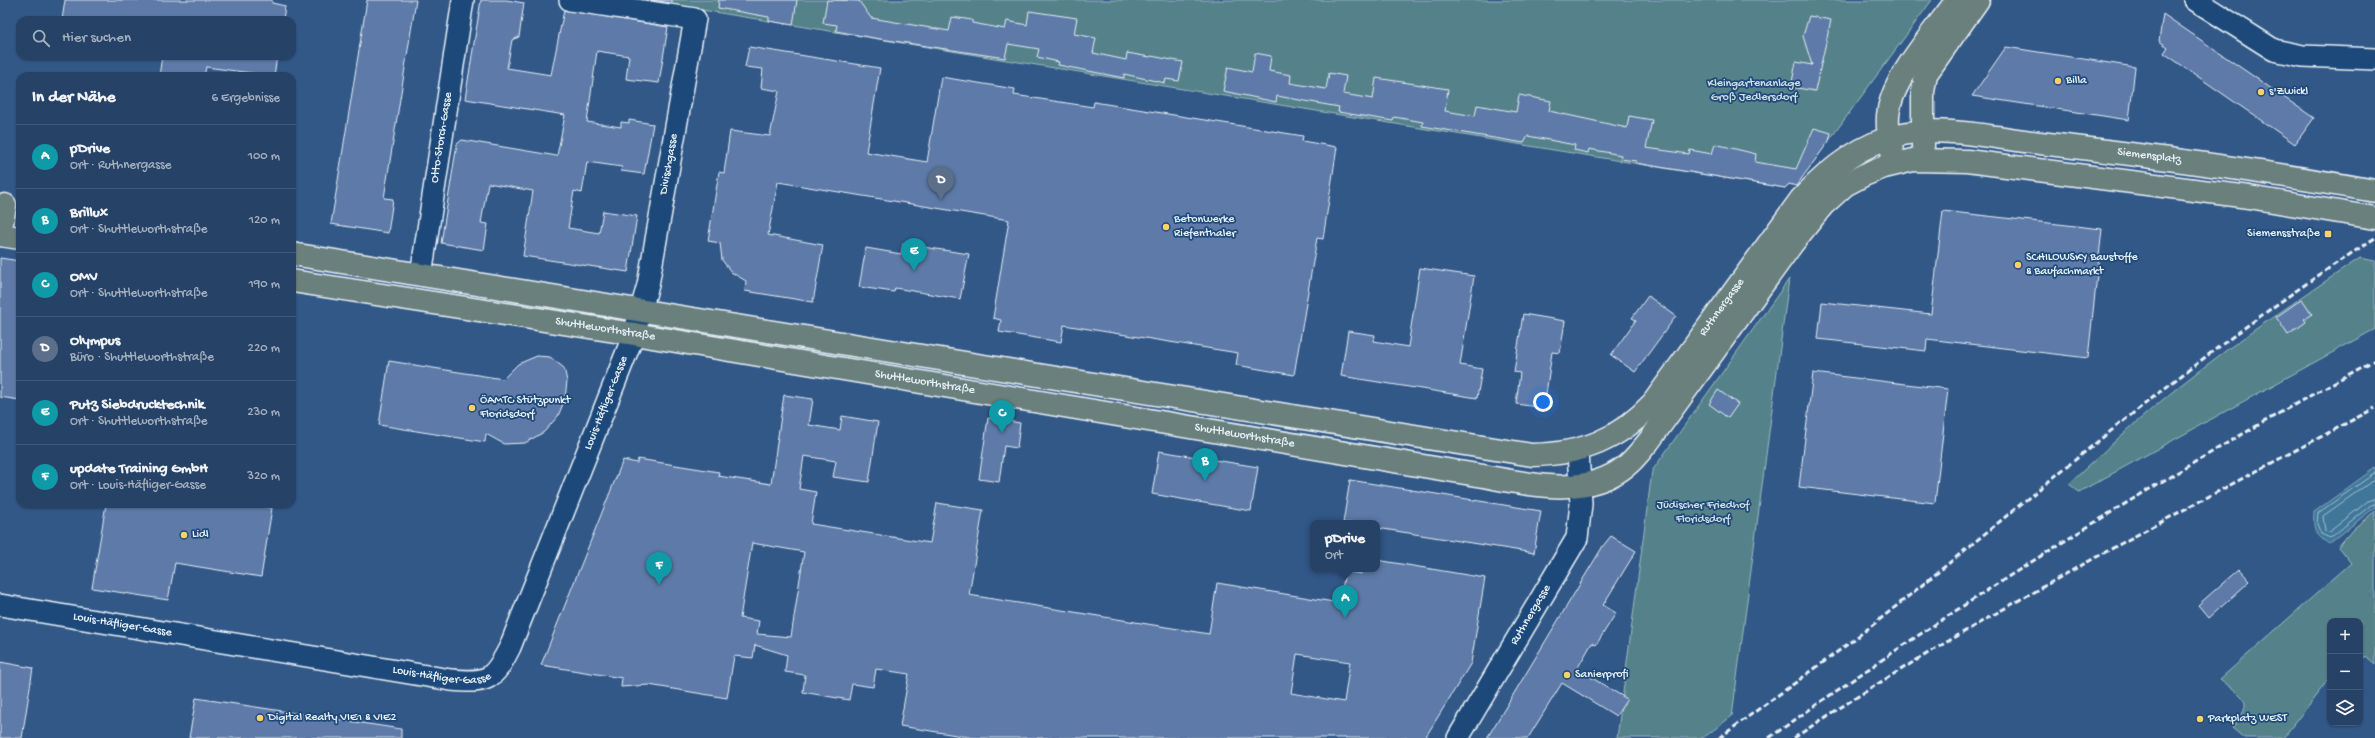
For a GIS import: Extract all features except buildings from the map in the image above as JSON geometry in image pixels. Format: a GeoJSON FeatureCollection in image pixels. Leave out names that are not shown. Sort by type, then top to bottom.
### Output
{"type":"FeatureCollection","features":[{"type":"Feature","properties":{"kind":"main road"},"geometry":{"type":"LineString","coordinates":[[1957,0],[1906,71],[1896,88],[1888,114],[1889,138],[1894,164],[1923,160],[1967,161],[2125,180],[2256,198],[2375,218]]}},
{"type":"Feature","properties":{"kind":"main road"},"geometry":{"type":"LineString","coordinates":[[1923,160],[1924,86],[1926,74],[1978,0]]}},
{"type":"Feature","properties":{"kind":"main road","name":"Siemensplatz"},"geometry":{"type":"LineString","coordinates":[[1889,138],[1923,132],[1951,133],[2225,166],[2375,191]]}},
{"type":"Feature","properties":{"kind":"main road","name":"Ruthnergasse"},"geometry":{"type":"LineString","coordinates":[[1578,450],[1615,435],[1639,418],[1658,397],[1801,199],[1825,175],[1850,156],[1889,138]]}},
{"type":"Feature","properties":{"kind":"main road","name":"Ruthnergasse"},"geometry":{"type":"LineString","coordinates":[[1581,485],[1598,482],[1617,473],[1636,456],[1792,244],[1823,205],[1845,186],[1864,175],[1894,164]]}},
{"type":"Feature","properties":{"kind":"main road"},"geometry":{"type":"LineString","coordinates":[[8,206],[0,235],[16,237]]}},
{"type":"Feature","properties":{"kind":"main road","name":"Shuttleworthstraße"},"geometry":{"type":"LineString","coordinates":[[296,255],[1513,453],[1552,455],[1578,450]]}},
{"type":"Feature","properties":{"kind":"main road","name":"Shuttleworthstraße"},"geometry":{"type":"LineString","coordinates":[[296,282],[634,334],[1477,475],[1556,486],[1581,485]]}},
{"type":"Feature","properties":{"kind":"street","name":"Otto-Storch-Gasse"},"geometry":{"type":"LineString","coordinates":[[422,275],[463,0]]}},
{"type":"Feature","properties":{"kind":"street","name":"Divischgasse"},"geometry":{"type":"LineString","coordinates":[[570,0],[695,19],[651,271],[641,310]]}},
{"type":"Feature","properties":{"kind":"street"},"geometry":{"type":"LineString","coordinates":[[2195,0],[2274,50],[2296,55],[2375,59]]}},
{"type":"Feature","properties":{"kind":"street","name":"Louis-Häfliger-Gasse"},"geometry":{"type":"LineString","coordinates":[[0,604],[451,680],[473,682],[489,678],[501,664],[510,647],[634,334],[641,310]]}},
{"type":"Feature","properties":{"kind":"street","name":"Ruthnergasse"},"geometry":{"type":"LineString","coordinates":[[1458,738],[1577,538],[1581,504],[1578,450]]}},
{"type":"Feature","properties":{"kind":"green space","name":"Kleingartenanlage Groß Jedlersdorf"},"geometry":{"type":"Polygon","coordinates":[[[641,0],[1932,0],[1814,161],[1785,188],[641,0]]]}},
{"type":"Feature","properties":{"kind":"green space"},"geometry":{"type":"Polygon","coordinates":[[[2360,258],[2375,261],[2375,329],[2079,492],[2069,484],[2143,416],[2204,367],[2307,293],[2360,258]]]}},
{"type":"Feature","properties":{"kind":"green space","name":"Jüdischer Friedhof Floridsdorf"},"geometry":{"type":"Polygon","coordinates":[[[1789,279],[1732,716],[1703,738],[1617,738],[1652,471],[1789,279]]]}},
{"type":"Feature","properties":{"kind":"green space"},"geometry":{"type":"Polygon","coordinates":[[[2375,511],[2375,664],[2366,656],[2363,660],[2363,618],[2327,618],[2327,681],[2283,738],[2244,738],[2232,728],[2244,711],[2244,700],[2241,695],[2220,679],[2351,563],[2338,547],[2353,529],[2375,511]]]}},
{"type":"Feature","properties":{"kind":"water"},"geometry":{"type":"Polygon","coordinates":[[[2375,468],[2375,507],[2329,544],[2317,534],[2314,527],[2314,512],[2375,468]]]}},
{"type":"Feature","properties":{"kind":"railway"},"geometry":{"type":"LineString","coordinates":[[1719,738],[1879,620],[2061,471],[2183,374],[2310,281],[2375,238]]}},
{"type":"Feature","properties":{"kind":"railway"},"geometry":{"type":"LineString","coordinates":[[1769,738],[1916,637],[2066,540],[2219,448],[2375,360]]}},
{"type":"Feature","properties":{"kind":"railway"},"geometry":{"type":"LineString","coordinates":[[1794,738],[1935,649],[2007,607],[2080,566],[2375,408]]}},
{"type":"Feature","properties":{"kind":"place","name":"Billa"},"geometry":{"type":"Point","coordinates":[2058,81]}},
{"type":"Feature","properties":{"kind":"place","name":"s'Zwickl"},"geometry":{"type":"Point","coordinates":[2261,92]}},
{"type":"Feature","properties":{"kind":"place","name":"Olympus"},"geometry":{"type":"Point","coordinates":[941,200]}},
{"type":"Feature","properties":{"kind":"place","name":"Betonwerke Riefenthaler"},"geometry":{"type":"Point","coordinates":[1166,227]}},
{"type":"Feature","properties":{"kind":"place","name":"Siemensstraße"},"geometry":{"type":"Point","coordinates":[2328,234]}},
{"type":"Feature","properties":{"kind":"place","name":"SCHILOWSKY Baustoffe & Baufachmarkt"},"geometry":{"type":"Point","coordinates":[2018,265]}},
{"type":"Feature","properties":{"kind":"place","name":"Putz Siebdrucktechnik"},"geometry":{"type":"Point","coordinates":[914,271]}},
{"type":"Feature","properties":{"kind":"place","name":"ÖAMTC Stützpunkt Floridsdorf"},"geometry":{"type":"Point","coordinates":[472,408]}},
{"type":"Feature","properties":{"kind":"place","name":"OMV"},"geometry":{"type":"Point","coordinates":[1002,433]}},
{"type":"Feature","properties":{"kind":"place","name":"Brillux"},"geometry":{"type":"Point","coordinates":[1205,481]}},
{"type":"Feature","properties":{"kind":"place","name":"Lidl"},"geometry":{"type":"Point","coordinates":[184,535]}},
{"type":"Feature","properties":{"kind":"place","name":"update Training GmbH"},"geometry":{"type":"Point","coordinates":[659,585]}},
{"type":"Feature","properties":{"kind":"place","name":"pDrive"},"geometry":{"type":"Point","coordinates":[1345,618]}},
{"type":"Feature","properties":{"kind":"place","name":"Sanierprofi"},"geometry":{"type":"Point","coordinates":[1567,675]}},
{"type":"Feature","properties":{"kind":"place","name":"Digital Realty VIE1 & VIE2"},"geometry":{"type":"Point","coordinates":[260,718]}},
{"type":"Feature","properties":{"kind":"place","name":"Parkplatz WEST"},"geometry":{"type":"Point","coordinates":[2200,719]}}]}
